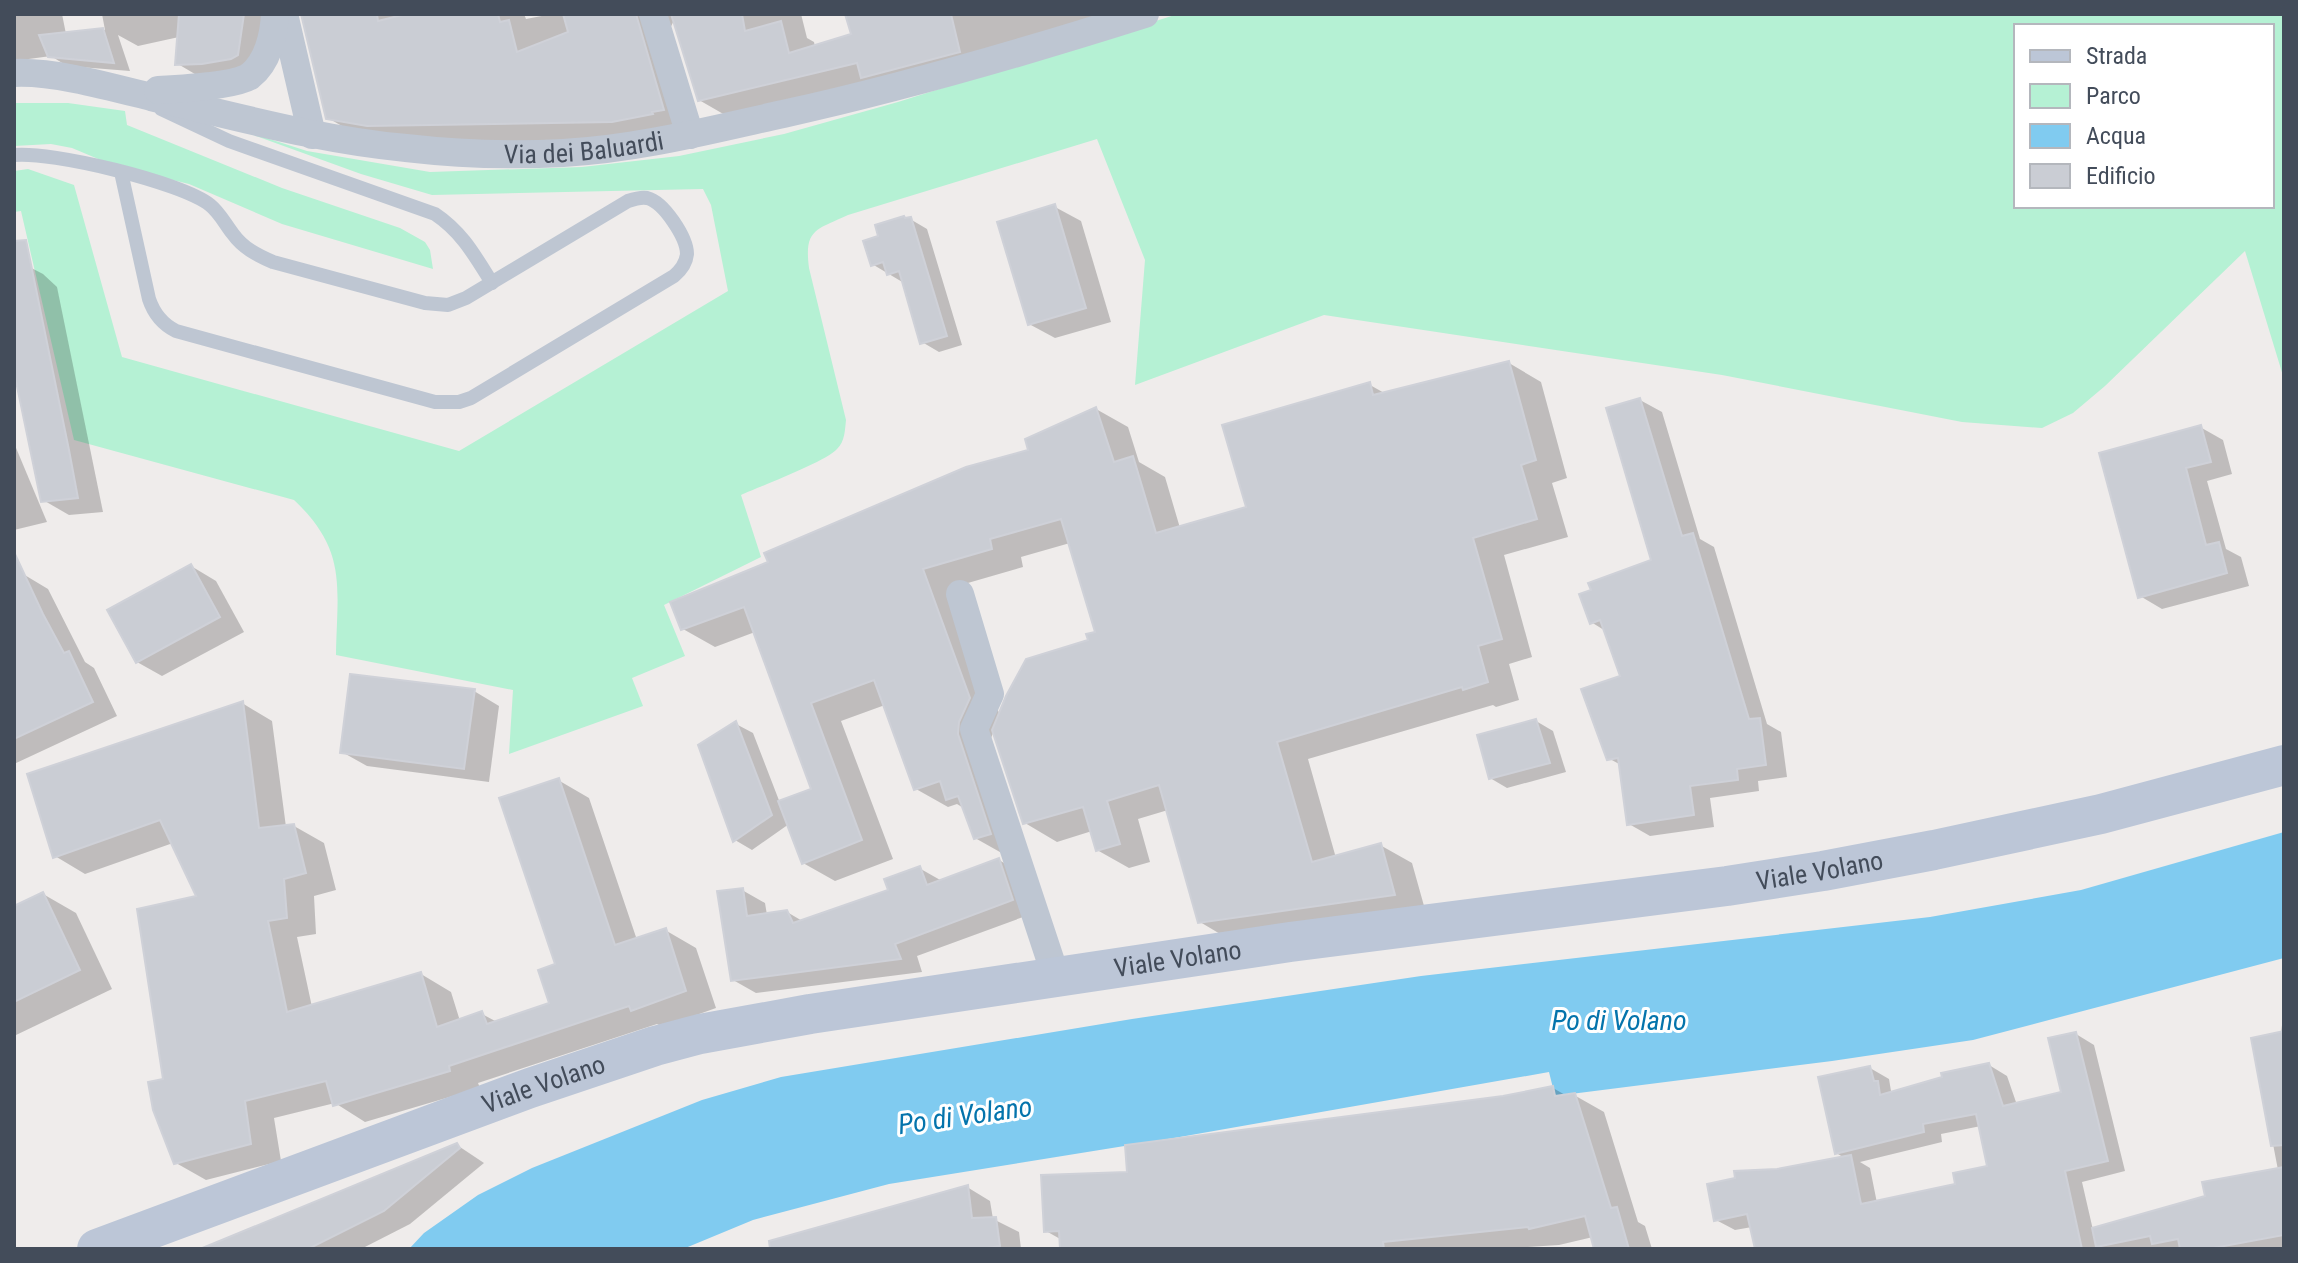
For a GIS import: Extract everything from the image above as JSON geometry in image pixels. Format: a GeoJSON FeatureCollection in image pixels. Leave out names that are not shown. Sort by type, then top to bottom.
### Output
{"type":"FeatureCollection","features":[{"type":"Feature","properties":{"kind":"main road","name":"Viale Volano"},"geometry":{"type":"LineString","coordinates":[[97,1249],[530,1088],[655,1046],[758,1022],[1305,940],[1727,886],[1837,868],[2101,814],[2284,765]]}},
{"type":"Feature","properties":{"kind":"street"},"geometry":{"type":"LineString","coordinates":[[129,91],[225,83],[249,77],[264,60],[274,30],[275,14]]}},
{"type":"Feature","properties":{"kind":"street"},"geometry":{"type":"LineString","coordinates":[[284,14],[312,135]]}},
{"type":"Feature","properties":{"kind":"street"},"geometry":{"type":"LineString","coordinates":[[653,14],[690,135]]}},
{"type":"Feature","properties":{"kind":"street","name":"Via dei Baluardi"},"geometry":{"type":"LineString","coordinates":[[14,73],[49,76],[129,91],[312,135],[405,148],[495,155],[565,153],[690,135],[852,99],[980,66],[1145,14]]}},
{"type":"Feature","properties":{"kind":"street"},"geometry":{"type":"LineString","coordinates":[[960,594],[990,694],[974,729],[1056,977]]}},
{"type":"Feature","properties":{"kind":"lane"},"geometry":{"type":"LineString","coordinates":[[129,91],[202,130],[435,214],[463,237],[492,283]]}},
{"type":"Feature","properties":{"kind":"lane"},"geometry":{"type":"LineString","coordinates":[[14,155],[47,156],[121,172],[182,190],[196,196],[218,213],[242,244],[273,262],[425,303],[448,305],[466,298],[628,201],[637,199],[647,198],[666,211],[687,250],[682,269],[674,276],[471,398],[459,402],[435,402],[166,327],[152,309],[149,299],[121,172]]}},
{"type":"Feature","properties":{"kind":"green space"},"geometry":{"type":"Polygon","coordinates":[[[1178,14],[2284,14],[2284,379],[2245,251],[2105,386],[2073,413],[2042,428],[1962,422],[1722,375],[1324,315],[1135,385],[1145,260],[1097,139],[848,215],[815,232],[808,245],[809,268],[846,420],[842,443],[820,460],[741,495],[761,557],[664,605],[685,656],[632,678],[643,706],[509,754],[513,690],[336,655],[336,571],[323,536],[294,500],[74,440],[21,211],[14,212],[14,171],[28,169],[74,185],[122,357],[459,451],[728,291],[711,205],[703,189],[432,195],[361,174],[217,122],[307,151],[430,172],[582,167],[679,156],[784,134],[898,102],[1178,14]]]}},
{"type":"Feature","properties":{"kind":"green space"},"geometry":{"type":"Polygon","coordinates":[[[14,103],[68,103],[125,111],[127,125],[282,188],[400,228],[425,242],[430,250],[433,269],[282,224],[189,184],[115,166],[72,148],[51,144],[14,146],[14,103]]]}},
{"type":"Feature","properties":{"kind":"water","name":"Po di Volano"},"geometry":{"type":"Polygon","coordinates":[[[2284,832],[2284,958],[1973,1040],[1555,1096],[1549,1072],[889,1184],[753,1220],[683,1249],[409,1249],[424,1233],[478,1195],[532,1168],[702,1100],[781,1077],[1132,1019],[1421,976],[1930,917],[2081,890],[2284,832]]]}},
{"type":"Feature","properties":{"kind":"building"},"geometry":{"type":"Polygon","coordinates":[[[179,14],[244,14],[238,55],[202,64],[175,65],[179,14]]]}},
{"type":"Feature","properties":{"kind":"building"},"geometry":{"type":"Polygon","coordinates":[[[301,14],[377,14],[378,21],[406,14],[498,14],[500,22],[509,20],[517,52],[568,32],[563,14],[636,14],[664,110],[612,122],[367,126],[326,119],[301,14]]]}},
{"type":"Feature","properties":{"kind":"building"},"geometry":{"type":"Polygon","coordinates":[[[671,14],[742,14],[745,31],[781,21],[789,53],[851,34],[845,14],[951,14],[960,52],[861,78],[857,63],[698,101],[671,14]]]}},
{"type":"Feature","properties":{"kind":"building"},"geometry":{"type":"Polygon","coordinates":[[[103,28],[114,63],[48,57],[39,35],[103,28]]]}},
{"type":"Feature","properties":{"kind":"building"},"geometry":{"type":"Polygon","coordinates":[[[1055,204],[1086,308],[1028,325],[997,222],[1055,204]]]}},
{"type":"Feature","properties":{"kind":"building"},"geometry":{"type":"Polygon","coordinates":[[[904,216],[911,217],[947,336],[920,344],[899,271],[887,275],[883,262],[871,266],[863,241],[878,236],[875,225],[904,216]]]}},
{"type":"Feature","properties":{"kind":"building"},"geometry":{"type":"Polygon","coordinates":[[[26,240],[78,498],[41,502],[14,372],[14,241],[26,240]]]}},
{"type":"Feature","properties":{"kind":"building"},"geometry":{"type":"Polygon","coordinates":[[[1509,361],[1536,460],[1521,465],[1537,519],[1473,538],[1502,639],[1478,646],[1488,682],[1277,742],[1312,862],[1381,843],[1395,895],[1198,923],[1159,785],[1107,801],[1120,844],[1096,851],[1083,807],[1023,824],[992,730],[1026,659],[1088,640],[1086,634],[1095,632],[1061,519],[990,539],[992,549],[923,569],[970,698],[959,722],[958,734],[991,834],[974,839],[958,796],[946,800],[940,781],[914,790],[874,680],[811,703],[862,840],[802,864],[778,801],[811,789],[744,607],[681,630],[670,602],[768,562],[764,553],[966,467],[1028,450],[1025,439],[1096,407],[1114,462],[1133,456],[1156,533],[1246,507],[1222,425],[1370,382],[1373,395],[1509,361]]]}},
{"type":"Feature","properties":{"kind":"building"},"geometry":{"type":"Polygon","coordinates":[[[1640,398],[1682,536],[1693,533],[1749,719],[1760,718],[1766,765],[1737,769],[1738,780],[1690,786],[1694,815],[1627,825],[1618,758],[1607,760],[1581,689],[1620,676],[1600,620],[1590,624],[1579,594],[1591,590],[1588,583],[1651,560],[1606,408],[1640,398]]]}},
{"type":"Feature","properties":{"kind":"building"},"geometry":{"type":"Polygon","coordinates":[[[2201,425],[2211,462],[2186,468],[2206,545],[2219,542],[2227,573],[2138,598],[2099,453],[2201,425]]]}},
{"type":"Feature","properties":{"kind":"building"},"geometry":{"type":"Polygon","coordinates":[[[14,552],[43,614],[64,653],[69,651],[93,702],[14,739],[14,552]]]}},
{"type":"Feature","properties":{"kind":"building"},"geometry":{"type":"Polygon","coordinates":[[[191,564],[220,617],[136,663],[107,610],[191,564]]]}},
{"type":"Feature","properties":{"kind":"building"},"geometry":{"type":"Polygon","coordinates":[[[350,674],[475,689],[464,769],[340,753],[350,674]]]}},
{"type":"Feature","properties":{"kind":"building"},"geometry":{"type":"Polygon","coordinates":[[[243,701],[259,828],[294,824],[306,873],[284,879],[287,918],[268,921],[287,1012],[421,972],[437,1027],[482,1011],[487,1024],[549,1003],[538,970],[555,964],[499,798],[559,778],[615,945],[666,928],[686,991],[631,1011],[629,1006],[449,1066],[450,1071],[333,1106],[326,1081],[245,1101],[251,1144],[174,1164],[153,1110],[148,1082],[163,1079],[137,909],[196,896],[160,820],[53,858],[27,774],[243,701]]]}},
{"type":"Feature","properties":{"kind":"building"},"geometry":{"type":"Polygon","coordinates":[[[1536,719],[1550,763],[1489,779],[1477,735],[1536,719]]]}},
{"type":"Feature","properties":{"kind":"building"},"geometry":{"type":"Polygon","coordinates":[[[736,721],[772,815],[733,842],[698,745],[736,721]]]}},
{"type":"Feature","properties":{"kind":"building"},"geometry":{"type":"Polygon","coordinates":[[[999,858],[1013,900],[895,944],[901,959],[731,981],[717,891],[743,888],[747,916],[787,910],[793,923],[888,890],[884,879],[920,866],[927,885],[999,858]]]}},
{"type":"Feature","properties":{"kind":"building"},"geometry":{"type":"Polygon","coordinates":[[[43,892],[80,970],[14,1002],[14,906],[43,892]]]}},
{"type":"Feature","properties":{"kind":"building"},"geometry":{"type":"Polygon","coordinates":[[[2284,1031],[2284,1145],[2271,1146],[2251,1038],[2284,1031]]]}},
{"type":"Feature","properties":{"kind":"building"},"geometry":{"type":"Polygon","coordinates":[[[2076,1032],[2108,1161],[2065,1171],[2082,1249],[1755,1249],[1747,1214],[1714,1221],[1707,1184],[1735,1178],[1734,1171],[1777,1169],[1851,1155],[1861,1204],[1955,1184],[1953,1173],[1987,1166],[1976,1114],[1923,1124],[1924,1132],[1835,1154],[1818,1077],[1870,1066],[1874,1081],[1878,1081],[1880,1095],[1942,1077],[1941,1073],[1989,1063],[2003,1106],[2061,1092],[2048,1038],[2076,1032]]]}},
{"type":"Feature","properties":{"kind":"building"},"geometry":{"type":"Polygon","coordinates":[[[1553,1086],[1555,1096],[1575,1093],[1611,1208],[1617,1207],[1629,1249],[1594,1249],[1585,1216],[1529,1229],[1383,1242],[1384,1249],[1060,1249],[1059,1231],[1044,1232],[1041,1175],[1127,1172],[1125,1145],[1503,1096],[1553,1086]]]}},
{"type":"Feature","properties":{"kind":"building"},"geometry":{"type":"Polygon","coordinates":[[[457,1143],[460,1148],[384,1211],[308,1249],[200,1249],[457,1143]]]}},
{"type":"Feature","properties":{"kind":"building"},"geometry":{"type":"Polygon","coordinates":[[[2284,1167],[2284,1235],[2208,1249],[2180,1249],[2178,1239],[2152,1244],[2150,1236],[2096,1247],[2092,1228],[2205,1196],[2202,1182],[2284,1167]]]}},
{"type":"Feature","properties":{"kind":"building"},"geometry":{"type":"Polygon","coordinates":[[[968,1185],[972,1218],[996,1217],[1000,1246],[980,1249],[770,1249],[769,1241],[968,1185]]]}}]}
